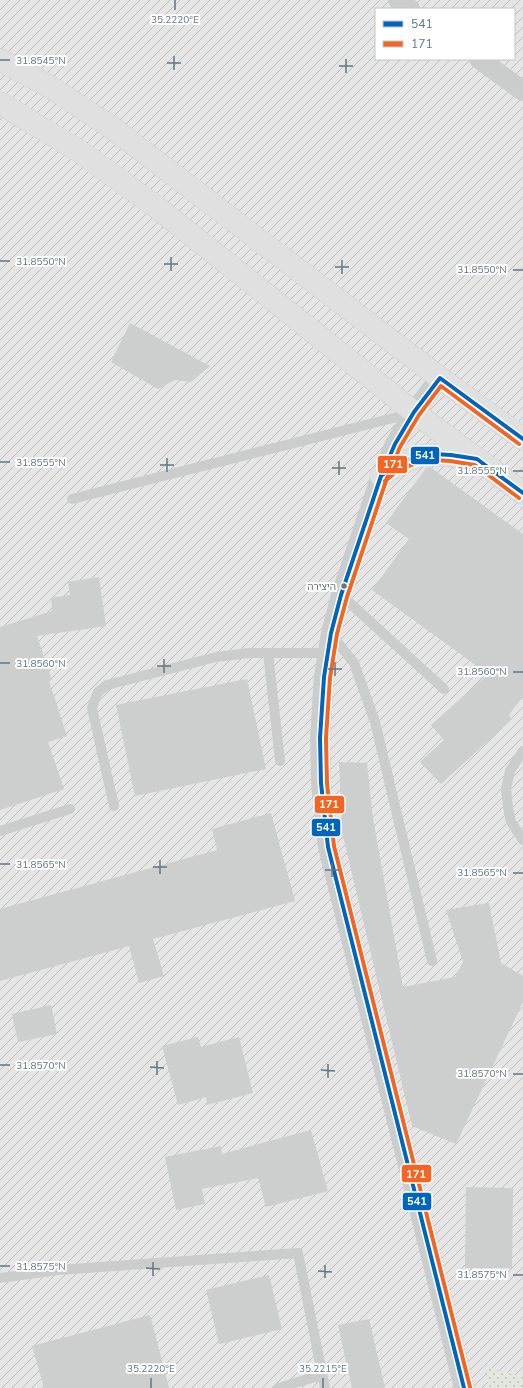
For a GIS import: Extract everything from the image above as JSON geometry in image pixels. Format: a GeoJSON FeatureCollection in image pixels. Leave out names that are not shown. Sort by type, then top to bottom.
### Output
{"type":"FeatureCollection","features":[{"type":"Feature","properties":{"kind":"street"},"geometry":{"type":"LineString","coordinates":[[398,0],[409,8]]}},
{"type":"Feature","properties":{"kind":"street"},"geometry":{"type":"LineString","coordinates":[[0,60],[46,85],[111,127],[440,378],[523,439]]}},
{"type":"Feature","properties":{"kind":"street"},"geometry":{"type":"LineString","coordinates":[[480,60],[523,91]]}},
{"type":"Feature","properties":{"kind":"street"},"geometry":{"type":"LineString","coordinates":[[0,104],[79,150],[155,206],[414,412],[523,493]]}},
{"type":"Feature","properties":{"kind":"street"},"geometry":{"type":"LineString","coordinates":[[440,378],[414,412],[395,444],[381,476],[341,595],[329,643],[324,677],[320,738],[321,783],[328,847],[464,1388]]}},
{"type":"Feature","properties":{"kind":"street"},"geometry":{"type":"LineString","coordinates":[[381,476],[397,464],[415,457],[434,454],[477,459]]}},
{"type":"Feature","properties":{"kind":"lane"},"geometry":{"type":"LineString","coordinates":[[72,499],[414,412]]}},
{"type":"Feature","properties":{"kind":"lane"},"geometry":{"type":"LineString","coordinates":[[341,595],[444,689]]}},
{"type":"Feature","properties":{"kind":"lane"},"geometry":{"type":"LineString","coordinates":[[114,806],[92,708],[98,692],[107,685],[216,657],[249,653],[268,653],[329,643],[354,663],[375,722],[432,961]]}},
{"type":"Feature","properties":{"kind":"lane"},"geometry":{"type":"LineString","coordinates":[[268,653],[280,761]]}},
{"type":"Feature","properties":{"kind":"lane"},"geometry":{"type":"LineString","coordinates":[[523,752],[510,771],[506,789],[511,822],[523,840]]}},
{"type":"Feature","properties":{"kind":"lane"},"geometry":{"type":"LineString","coordinates":[[0,831],[70,809]]}},
{"type":"Feature","properties":{"kind":"lane"},"geometry":{"type":"LineString","coordinates":[[0,1278],[58,1270],[298,1252],[325,1388]]}},
{"type":"Feature","properties":{"kind":"lane"},"geometry":{"type":"LineString","coordinates":[[278,1388],[322,1375]]}},
{"type":"Feature","properties":{"kind":"shaded area"},"geometry":{"type":"Polygon","coordinates":[[[0,0],[523,0],[523,1388],[0,1388],[0,0]]]}},
{"type":"Feature","properties":{"kind":"shaded area"},"geometry":{"type":"Polygon","coordinates":[[[483,1366],[523,1377],[523,1388],[490,1388],[483,1366]]]}},
{"type":"Feature","properties":{"kind":"building"},"geometry":{"type":"Polygon","coordinates":[[[130,323],[210,366],[191,382],[175,380],[158,389],[111,362],[130,323]]]}},
{"type":"Feature","properties":{"kind":"building"},"geometry":{"type":"Polygon","coordinates":[[[430,467],[523,534],[523,696],[509,715],[512,719],[441,784],[420,762],[444,740],[431,725],[488,674],[372,590],[409,539],[386,523],[426,468],[430,467]]]}},
{"type":"Feature","properties":{"kind":"building"},"geometry":{"type":"Polygon","coordinates":[[[99,577],[106,626],[37,636],[52,680],[49,681],[67,736],[48,742],[64,789],[0,810],[0,627],[52,611],[51,598],[70,595],[68,582],[99,577]]]}},
{"type":"Feature","properties":{"kind":"building"},"geometry":{"type":"Polygon","coordinates":[[[247,679],[266,769],[135,796],[116,705],[247,679]]]}},
{"type":"Feature","properties":{"kind":"building"},"geometry":{"type":"Polygon","coordinates":[[[339,762],[367,763],[373,818],[403,987],[455,977],[463,962],[446,910],[489,903],[501,963],[523,976],[523,1002],[456,1144],[412,1126],[342,832],[339,762]]]}},
{"type":"Feature","properties":{"kind":"building"},"geometry":{"type":"Polygon","coordinates":[[[271,813],[295,901],[153,939],[164,976],[139,983],[129,946],[0,981],[0,909],[217,850],[212,829],[271,813]]]}},
{"type":"Feature","properties":{"kind":"building"},"geometry":{"type":"Polygon","coordinates":[[[51,1005],[57,1034],[18,1042],[12,1014],[51,1005]]]}},
{"type":"Feature","properties":{"kind":"building"},"geometry":{"type":"Polygon","coordinates":[[[198,1037],[201,1047],[239,1037],[253,1093],[207,1105],[206,1097],[178,1105],[162,1046],[198,1037]]]}},
{"type":"Feature","properties":{"kind":"building"},"geometry":{"type":"Polygon","coordinates":[[[311,1130],[328,1191],[266,1207],[258,1178],[202,1189],[205,1204],[176,1210],[165,1157],[221,1146],[222,1154],[311,1130]]]}},
{"type":"Feature","properties":{"kind":"building"},"geometry":{"type":"Polygon","coordinates":[[[466,1187],[513,1188],[512,1268],[465,1268],[466,1187]]]}},
{"type":"Feature","properties":{"kind":"building"},"geometry":{"type":"Polygon","coordinates":[[[269,1275],[282,1329],[219,1344],[206,1290],[269,1275]]]}},
{"type":"Feature","properties":{"kind":"building"},"geometry":{"type":"Polygon","coordinates":[[[150,1315],[169,1388],[44,1388],[32,1346],[150,1315]]]}},
{"type":"Feature","properties":{"kind":"building"},"geometry":{"type":"Polygon","coordinates":[[[369,1319],[385,1388],[352,1388],[338,1325],[369,1319]]]}},
{"type":"Feature","properties":{"kind":"transit line","name":"541"},"geometry":{"type":"LineString","coordinates":[[464,1388],[328,847],[321,783],[320,738],[324,677],[331,633],[341,595],[381,476],[395,444],[414,412],[440,378],[523,439]]}},
{"type":"Feature","properties":{"kind":"transit line","name":"171"},"geometry":{"type":"LineString","coordinates":[[470,1387],[334,846],[327,783],[326,738],[330,678],[337,634],[347,597],[387,478],[400,447],[419,415],[441,386],[519,444]]}},
{"type":"Feature","properties":{"kind":"transit line","name":"541"},"geometry":{"type":"LineString","coordinates":[[381,476],[397,464],[415,457],[434,454],[451,455],[477,459],[523,493]]}},
{"type":"Feature","properties":{"kind":"transit line","name":"171"},"geometry":{"type":"LineString","coordinates":[[385,481],[400,469],[417,463],[434,460],[450,461],[475,465],[519,498]]}},
{"type":"Feature","properties":{"kind":"place","name":"היצירה"},"geometry":{"type":"Point","coordinates":[344,586]}}]}
